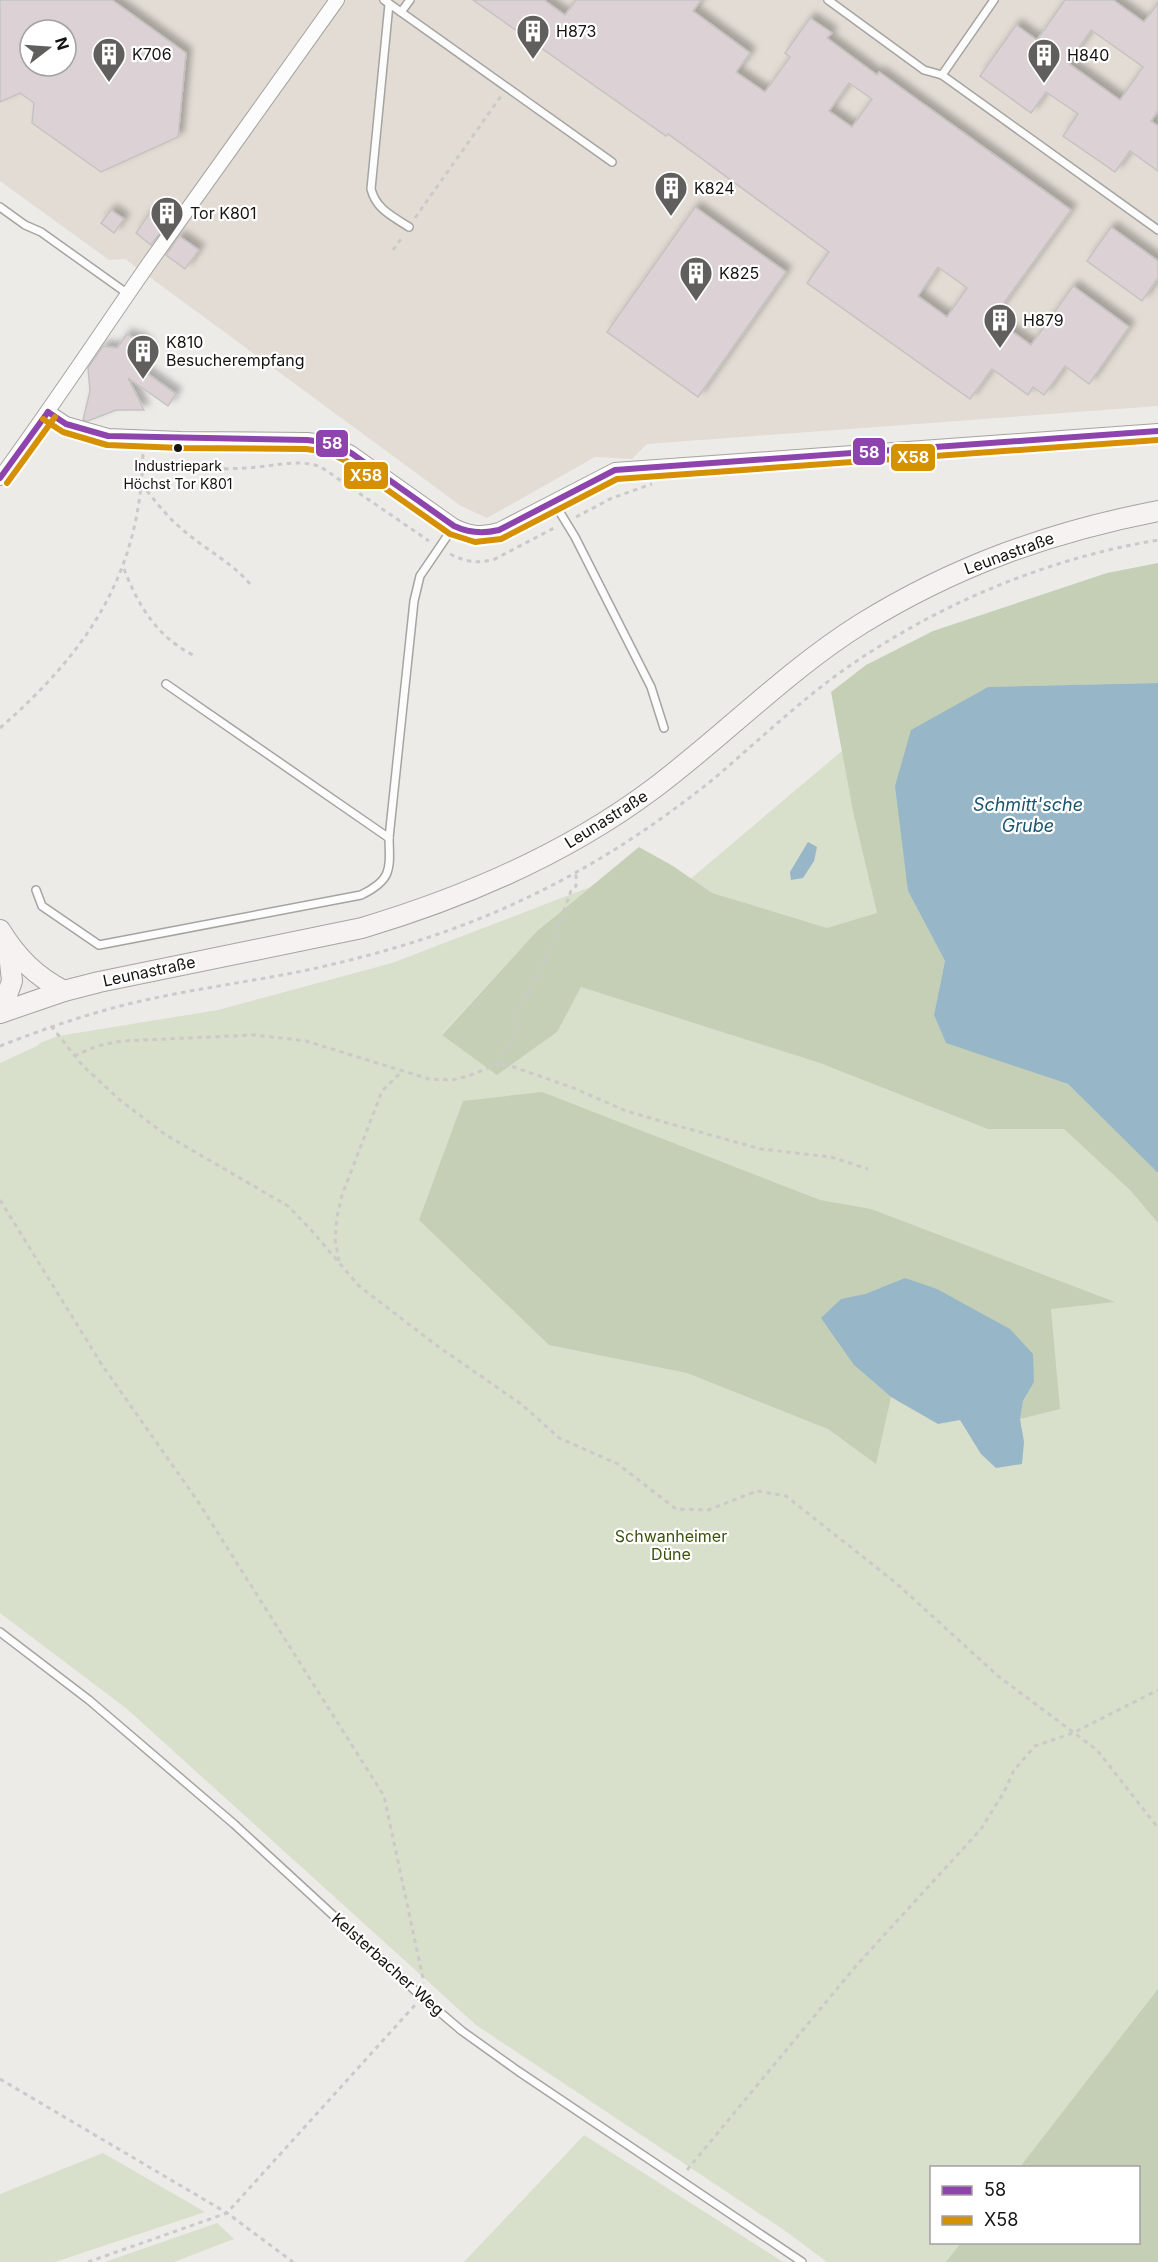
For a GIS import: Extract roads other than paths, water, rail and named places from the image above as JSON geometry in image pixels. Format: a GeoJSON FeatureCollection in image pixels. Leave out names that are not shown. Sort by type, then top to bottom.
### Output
{"type":"FeatureCollection","features":[{"type":"Feature","properties":{"kind":"main road","name":"Leunastraße"},"geometry":{"type":"LineString","coordinates":[[1,1013],[64,991],[144,972],[362,928],[475,890],[571,842],[627,807],[684,765],[817,655],[895,604],[940,580],[1014,549],[1076,530],[1158,511]]}},
{"type":"Feature","properties":{"kind":"main road"},"geometry":{"type":"LineString","coordinates":[[4,937],[35,974],[64,991]]}},
{"type":"Feature","properties":{"kind":"main road"},"geometry":{"type":"LineString","coordinates":[[1,1013],[12,981],[4,937]]}},
{"type":"Feature","properties":{"kind":"street"},"geometry":{"type":"LineString","coordinates":[[0,478],[337,0]]}},
{"type":"Feature","properties":{"kind":"street"},"geometry":{"type":"LineString","coordinates":[[48,412],[66,424],[108,436],[307,440],[331,443],[351,453],[454,526],[469,532],[486,534],[499,530],[602,476],[622,469],[1158,431]]}},
{"type":"Feature","properties":{"kind":"lane"},"geometry":{"type":"LineString","coordinates":[[401,12],[410,0]]}},
{"type":"Feature","properties":{"kind":"lane"},"geometry":{"type":"LineString","coordinates":[[828,0],[924,70],[942,75],[1158,230]]}},
{"type":"Feature","properties":{"kind":"lane"},"geometry":{"type":"LineString","coordinates":[[942,75],[994,0]]}},
{"type":"Feature","properties":{"kind":"lane"},"geometry":{"type":"LineString","coordinates":[[387,2],[612,162]]}},
{"type":"Feature","properties":{"kind":"lane"},"geometry":{"type":"LineString","coordinates":[[387,2],[371,189],[379,207],[409,227]]}},
{"type":"Feature","properties":{"kind":"lane"},"geometry":{"type":"LineString","coordinates":[[0,207],[25,225],[41,232],[128,294]]}},
{"type":"Feature","properties":{"kind":"lane"},"geometry":{"type":"LineString","coordinates":[[553,501],[651,687],[664,728]]}},
{"type":"Feature","properties":{"kind":"lane"},"geometry":{"type":"LineString","coordinates":[[36,890],[42,906],[99,945],[361,896],[379,887],[390,868],[389,838],[414,601],[420,576],[454,526]]}},
{"type":"Feature","properties":{"kind":"lane"},"geometry":{"type":"LineString","coordinates":[[166,684],[389,838]]}},
{"type":"Feature","properties":{"kind":"lane","name":"Kelsterbacher Weg"},"geometry":{"type":"LineString","coordinates":[[0,1632],[89,1700],[234,1824],[462,2031],[802,2262]]}},
{"type":"Feature","properties":{"kind":"water","name":"Schmitt'sche Grube"},"geometry":{"type":"Polygon","coordinates":[[[1158,683],[1158,1173],[1068,1084],[946,1043],[934,1015],[945,961],[908,891],[895,786],[911,730],[988,687],[1158,683]]]}},
{"type":"Feature","properties":{"kind":"water"},"geometry":{"type":"Polygon","coordinates":[[[808,842],[817,847],[814,861],[803,878],[791,880],[790,872],[808,842]]]}},
{"type":"Feature","properties":{"kind":"water"},"geometry":{"type":"Polygon","coordinates":[[[905,1278],[937,1289],[1010,1329],[1033,1354],[1034,1382],[1023,1401],[1020,1419],[1024,1442],[1022,1464],[996,1468],[981,1454],[960,1420],[938,1424],[891,1397],[854,1365],[821,1318],[841,1299],[865,1294],[905,1278]]]}},
{"type":"Feature","properties":{"kind":"place","name":"H873"},"geometry":{"type":"Point","coordinates":[533,60]}},
{"type":"Feature","properties":{"kind":"place","name":"K706"},"geometry":{"type":"Point","coordinates":[109,83]}},
{"type":"Feature","properties":{"kind":"place","name":"H840"},"geometry":{"type":"Point","coordinates":[1044,84]}},
{"type":"Feature","properties":{"kind":"place","name":"K824"},"geometry":{"type":"Point","coordinates":[671,217]}},
{"type":"Feature","properties":{"kind":"place","name":"Tor K801"},"geometry":{"type":"Point","coordinates":[167,242]}},
{"type":"Feature","properties":{"kind":"place","name":"K825"},"geometry":{"type":"Point","coordinates":[696,302]}},
{"type":"Feature","properties":{"kind":"place","name":"H879"},"geometry":{"type":"Point","coordinates":[1000,349]}},
{"type":"Feature","properties":{"kind":"place","name":"K810 Besucherempfang"},"geometry":{"type":"Point","coordinates":[143,380]}},
{"type":"Feature","properties":{"kind":"place","name":"Industriepark Höchst Tor K801"},"geometry":{"type":"Point","coordinates":[178,448]}},
{"type":"Feature","properties":{"kind":"park label","name":"Schwanheimer Düne"},"geometry":{"type":"Point","coordinates":[671,1545]}}]}
